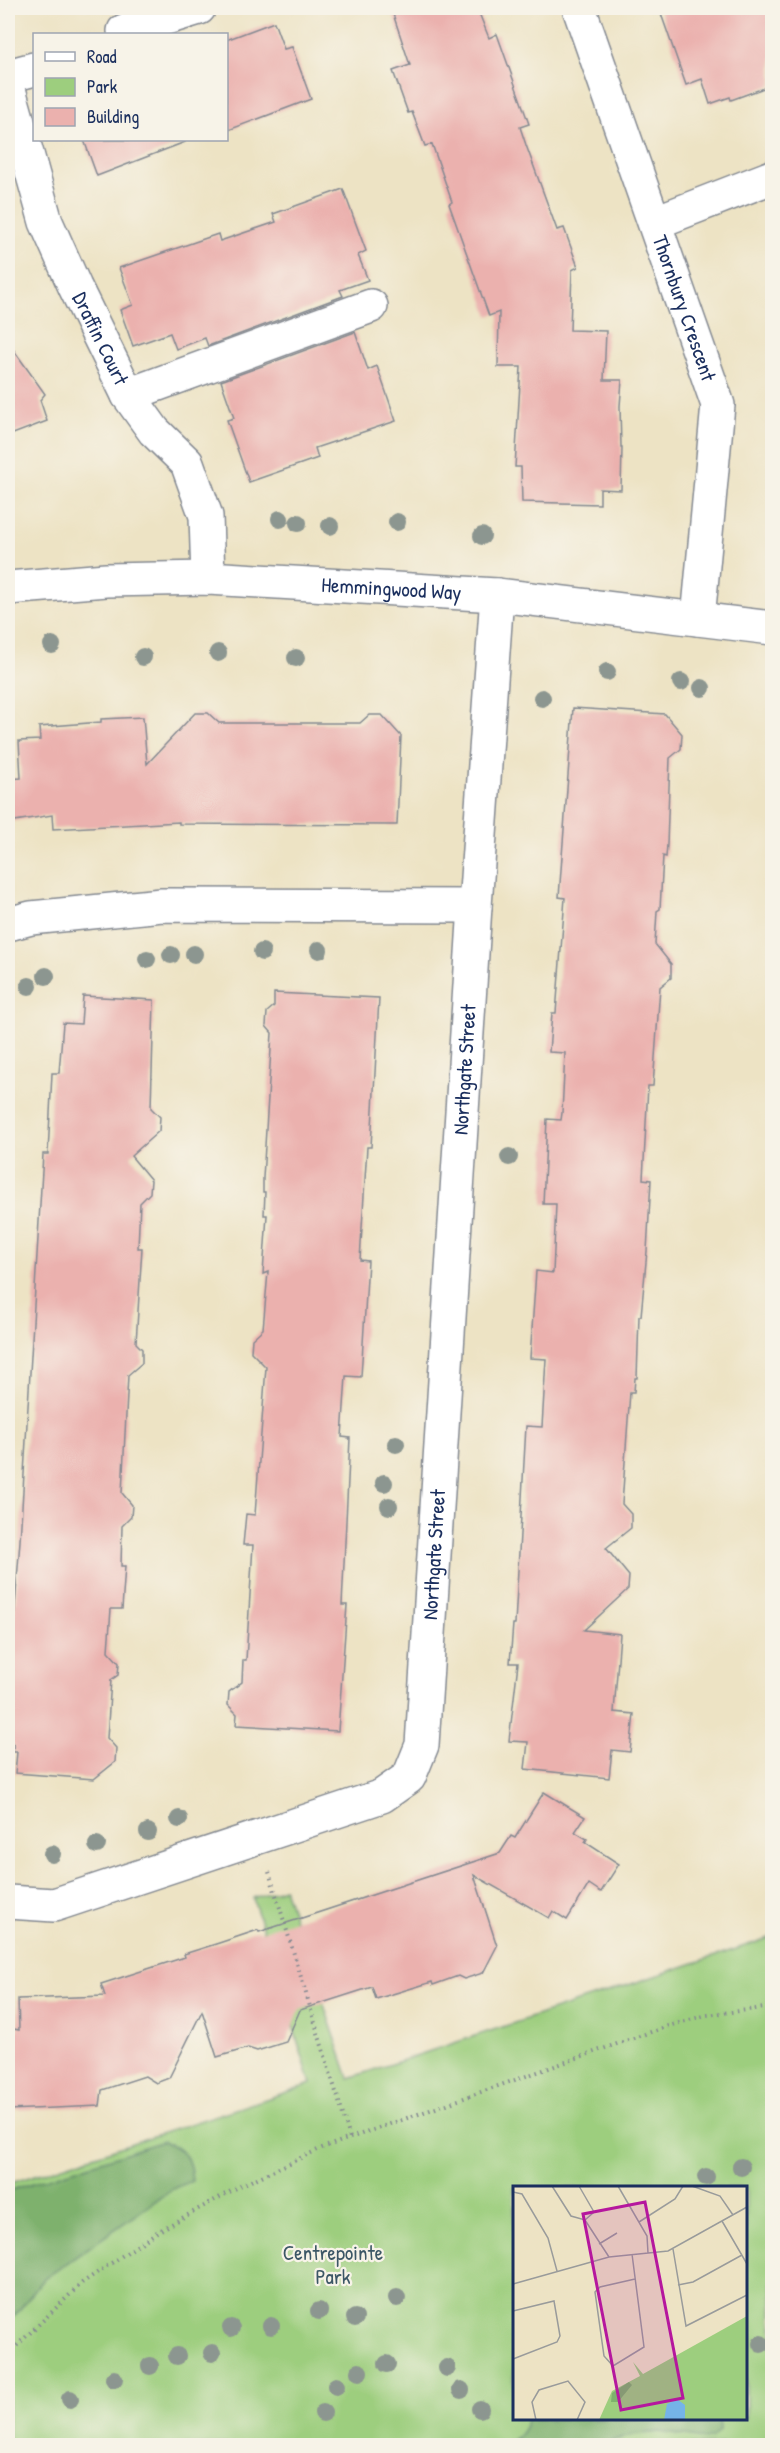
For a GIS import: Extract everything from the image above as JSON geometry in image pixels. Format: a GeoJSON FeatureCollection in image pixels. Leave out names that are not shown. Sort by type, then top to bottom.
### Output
{"type":"FeatureCollection","features":[{"type":"Feature","properties":{"kind":"street"},"geometry":{"type":"LineString","coordinates":[[125,24],[199,8]]}},
{"type":"Feature","properties":{"kind":"street","name":"Thornbury Crescent"},"geometry":{"type":"LineString","coordinates":[[579,8],[656,222],[718,405],[698,619]]}},
{"type":"Feature","properties":{"kind":"street"},"geometry":{"type":"LineString","coordinates":[[8,76],[33,69]]}},
{"type":"Feature","properties":{"kind":"street","name":"Draffin Court"},"geometry":{"type":"LineString","coordinates":[[8,86],[46,222],[128,395],[154,431],[188,464],[206,516],[208,578]]}},
{"type":"Feature","properties":{"kind":"street"},"geometry":{"type":"LineString","coordinates":[[656,222],[772,177]]}},
{"type":"Feature","properties":{"kind":"street"},"geometry":{"type":"LineString","coordinates":[[128,395],[371,306]]}},
{"type":"Feature","properties":{"kind":"street","name":"Hemmingwood Way"},"geometry":{"type":"LineString","coordinates":[[8,588],[106,580],[208,578],[497,595],[772,628]]}},
{"type":"Feature","properties":{"kind":"street","name":"Northgate Street"},"geometry":{"type":"LineString","coordinates":[[8,1902],[54,1905],[382,1796],[409,1777],[422,1744],[497,595]]}},
{"type":"Feature","properties":{"kind":"street"},"geometry":{"type":"LineString","coordinates":[[8,924],[31,918],[162,905],[475,906]]}},
{"type":"Feature","properties":{"kind":"path"},"geometry":{"type":"LineString","coordinates":[[258,1837],[350,2138]]}},
{"type":"Feature","properties":{"kind":"path"},"geometry":{"type":"LineString","coordinates":[[8,2354],[82,2283],[157,2232],[240,2186],[322,2148],[668,2026],[707,2015],[772,2007]]}},
{"type":"Feature","properties":{"kind":"green space","name":"Centrepointe Park"},"geometry":{"type":"Polygon","coordinates":[[[284,1888],[349,2078],[772,1937],[772,2445],[8,2445],[8,2184],[311,2084],[253,1898],[284,1888]]]}},
{"type":"Feature","properties":{"kind":"green space"},"geometry":{"type":"Polygon","coordinates":[[[163,2141],[185,2155],[190,2165],[192,2181],[174,2188],[44,2279],[8,2324],[8,2191],[163,2141]]]}},
{"type":"Feature","properties":{"kind":"green space"},"geometry":{"type":"Polygon","coordinates":[[[527,2420],[719,2420],[720,2430],[713,2437],[705,2439],[660,2432],[630,2435],[599,2445],[502,2445],[511,2441],[524,2428],[527,2420]]]}},
{"type":"Feature","properties":{"kind":"building"},"geometry":{"type":"Polygon","coordinates":[[[391,8],[477,8],[489,38],[497,34],[529,124],[520,127],[526,145],[557,230],[564,228],[578,267],[572,270],[570,330],[606,331],[604,380],[622,380],[621,490],[600,489],[600,504],[522,502],[521,467],[515,467],[521,367],[498,367],[499,312],[489,316],[449,204],[452,202],[432,144],[425,146],[412,112],[408,113],[393,71],[410,65],[391,8]]]}},
{"type":"Feature","properties":{"kind":"building"},"geometry":{"type":"Polygon","coordinates":[[[659,8],[772,8],[772,85],[731,100],[730,97],[710,104],[702,79],[686,85],[659,8]]]}},
{"type":"Feature","properties":{"kind":"building"},"geometry":{"type":"Polygon","coordinates":[[[274,22],[284,49],[292,47],[311,99],[228,130],[228,39],[274,22]]]}},
{"type":"Feature","properties":{"kind":"building"},"geometry":{"type":"Polygon","coordinates":[[[84,141],[185,142],[97,176],[84,141]]]}},
{"type":"Feature","properties":{"kind":"building"},"geometry":{"type":"Polygon","coordinates":[[[343,189],[366,251],[358,255],[368,280],[340,290],[343,296],[208,346],[205,338],[176,349],[170,333],[133,346],[120,310],[133,305],[119,268],[218,234],[220,241],[276,222],[273,214],[343,189]]]}},
{"type":"Feature","properties":{"kind":"building"},"geometry":{"type":"Polygon","coordinates":[[[355,332],[368,370],[377,366],[396,421],[315,448],[318,458],[249,482],[227,420],[234,418],[221,381],[355,332]]]}},
{"type":"Feature","properties":{"kind":"building"},"geometry":{"type":"Polygon","coordinates":[[[8,342],[45,394],[40,400],[47,421],[8,436],[8,342]]]}},
{"type":"Feature","properties":{"kind":"building"},"geometry":{"type":"Polygon","coordinates":[[[573,708],[665,714],[682,734],[681,749],[670,758],[666,857],[663,856],[660,909],[657,911],[655,944],[671,964],[671,978],[660,987],[653,1086],[648,1086],[643,1179],[651,1180],[647,1251],[641,1316],[639,1316],[637,1378],[635,1378],[634,1392],[630,1392],[622,1504],[631,1514],[631,1528],[606,1548],[629,1576],[628,1589],[584,1630],[620,1634],[614,1712],[634,1714],[630,1752],[612,1750],[609,1778],[525,1769],[528,1742],[509,1741],[518,1663],[510,1663],[513,1624],[515,1624],[526,1426],[542,1427],[546,1359],[530,1358],[536,1271],[553,1273],[556,1204],[543,1204],[547,1119],[561,1120],[562,1113],[565,1053],[549,1052],[552,1013],[556,1013],[565,898],[559,897],[573,708]]]}},
{"type":"Feature","properties":{"kind":"building"},"geometry":{"type":"Polygon","coordinates":[[[195,713],[208,713],[219,723],[360,723],[369,715],[382,715],[401,736],[397,825],[179,824],[179,822],[53,829],[52,815],[8,822],[8,779],[21,778],[19,741],[40,740],[39,727],[101,722],[101,719],[143,717],[147,764],[195,713]]]}},
{"type":"Feature","properties":{"kind":"building"},"geometry":{"type":"Polygon","coordinates":[[[274,993],[379,998],[371,1147],[367,1147],[360,1260],[368,1261],[361,1377],[346,1376],[342,1437],[350,1438],[342,1605],[347,1605],[338,1731],[236,1725],[237,1714],[228,1705],[229,1692],[242,1682],[243,1660],[246,1660],[253,1545],[243,1545],[246,1514],[255,1515],[266,1367],[251,1352],[252,1339],[263,1329],[268,1272],[263,1274],[267,1215],[264,1215],[263,1178],[272,1033],[266,1026],[267,1012],[274,1006],[274,993]]]}},
{"type":"Feature","properties":{"kind":"building"},"geometry":{"type":"Polygon","coordinates":[[[83,996],[154,1000],[151,1108],[160,1117],[159,1131],[131,1156],[151,1180],[150,1193],[140,1203],[138,1248],[142,1248],[136,1343],[142,1349],[142,1363],[128,1375],[122,1493],[132,1505],[131,1517],[122,1526],[121,1566],[125,1566],[122,1609],[111,1609],[108,1651],[119,1663],[118,1675],[111,1680],[107,1738],[116,1748],[115,1762],[94,1779],[15,1773],[17,1752],[13,1752],[14,1744],[8,1743],[12,1689],[8,1689],[10,1618],[14,1619],[20,1541],[43,1154],[48,1154],[52,1073],[59,1073],[63,1023],[81,1024],[83,996]]]}},
{"type":"Feature","properties":{"kind":"building"},"geometry":{"type":"Polygon","coordinates":[[[544,1792],[585,1817],[575,1832],[587,1839],[585,1842],[619,1864],[601,1892],[589,1884],[567,1920],[553,1911],[549,1918],[474,1875],[497,1946],[483,1973],[464,1979],[458,1976],[433,1985],[432,1982],[376,1999],[372,1987],[300,2010],[286,2042],[257,2051],[248,2048],[217,2057],[202,2011],[169,2078],[156,2083],[145,2076],[102,2090],[100,2106],[8,2110],[8,2028],[19,2030],[18,1999],[105,1996],[101,1984],[185,1957],[184,1954],[258,1930],[259,1932],[500,1853],[511,1836],[515,1838],[544,1792]]]}}]}
